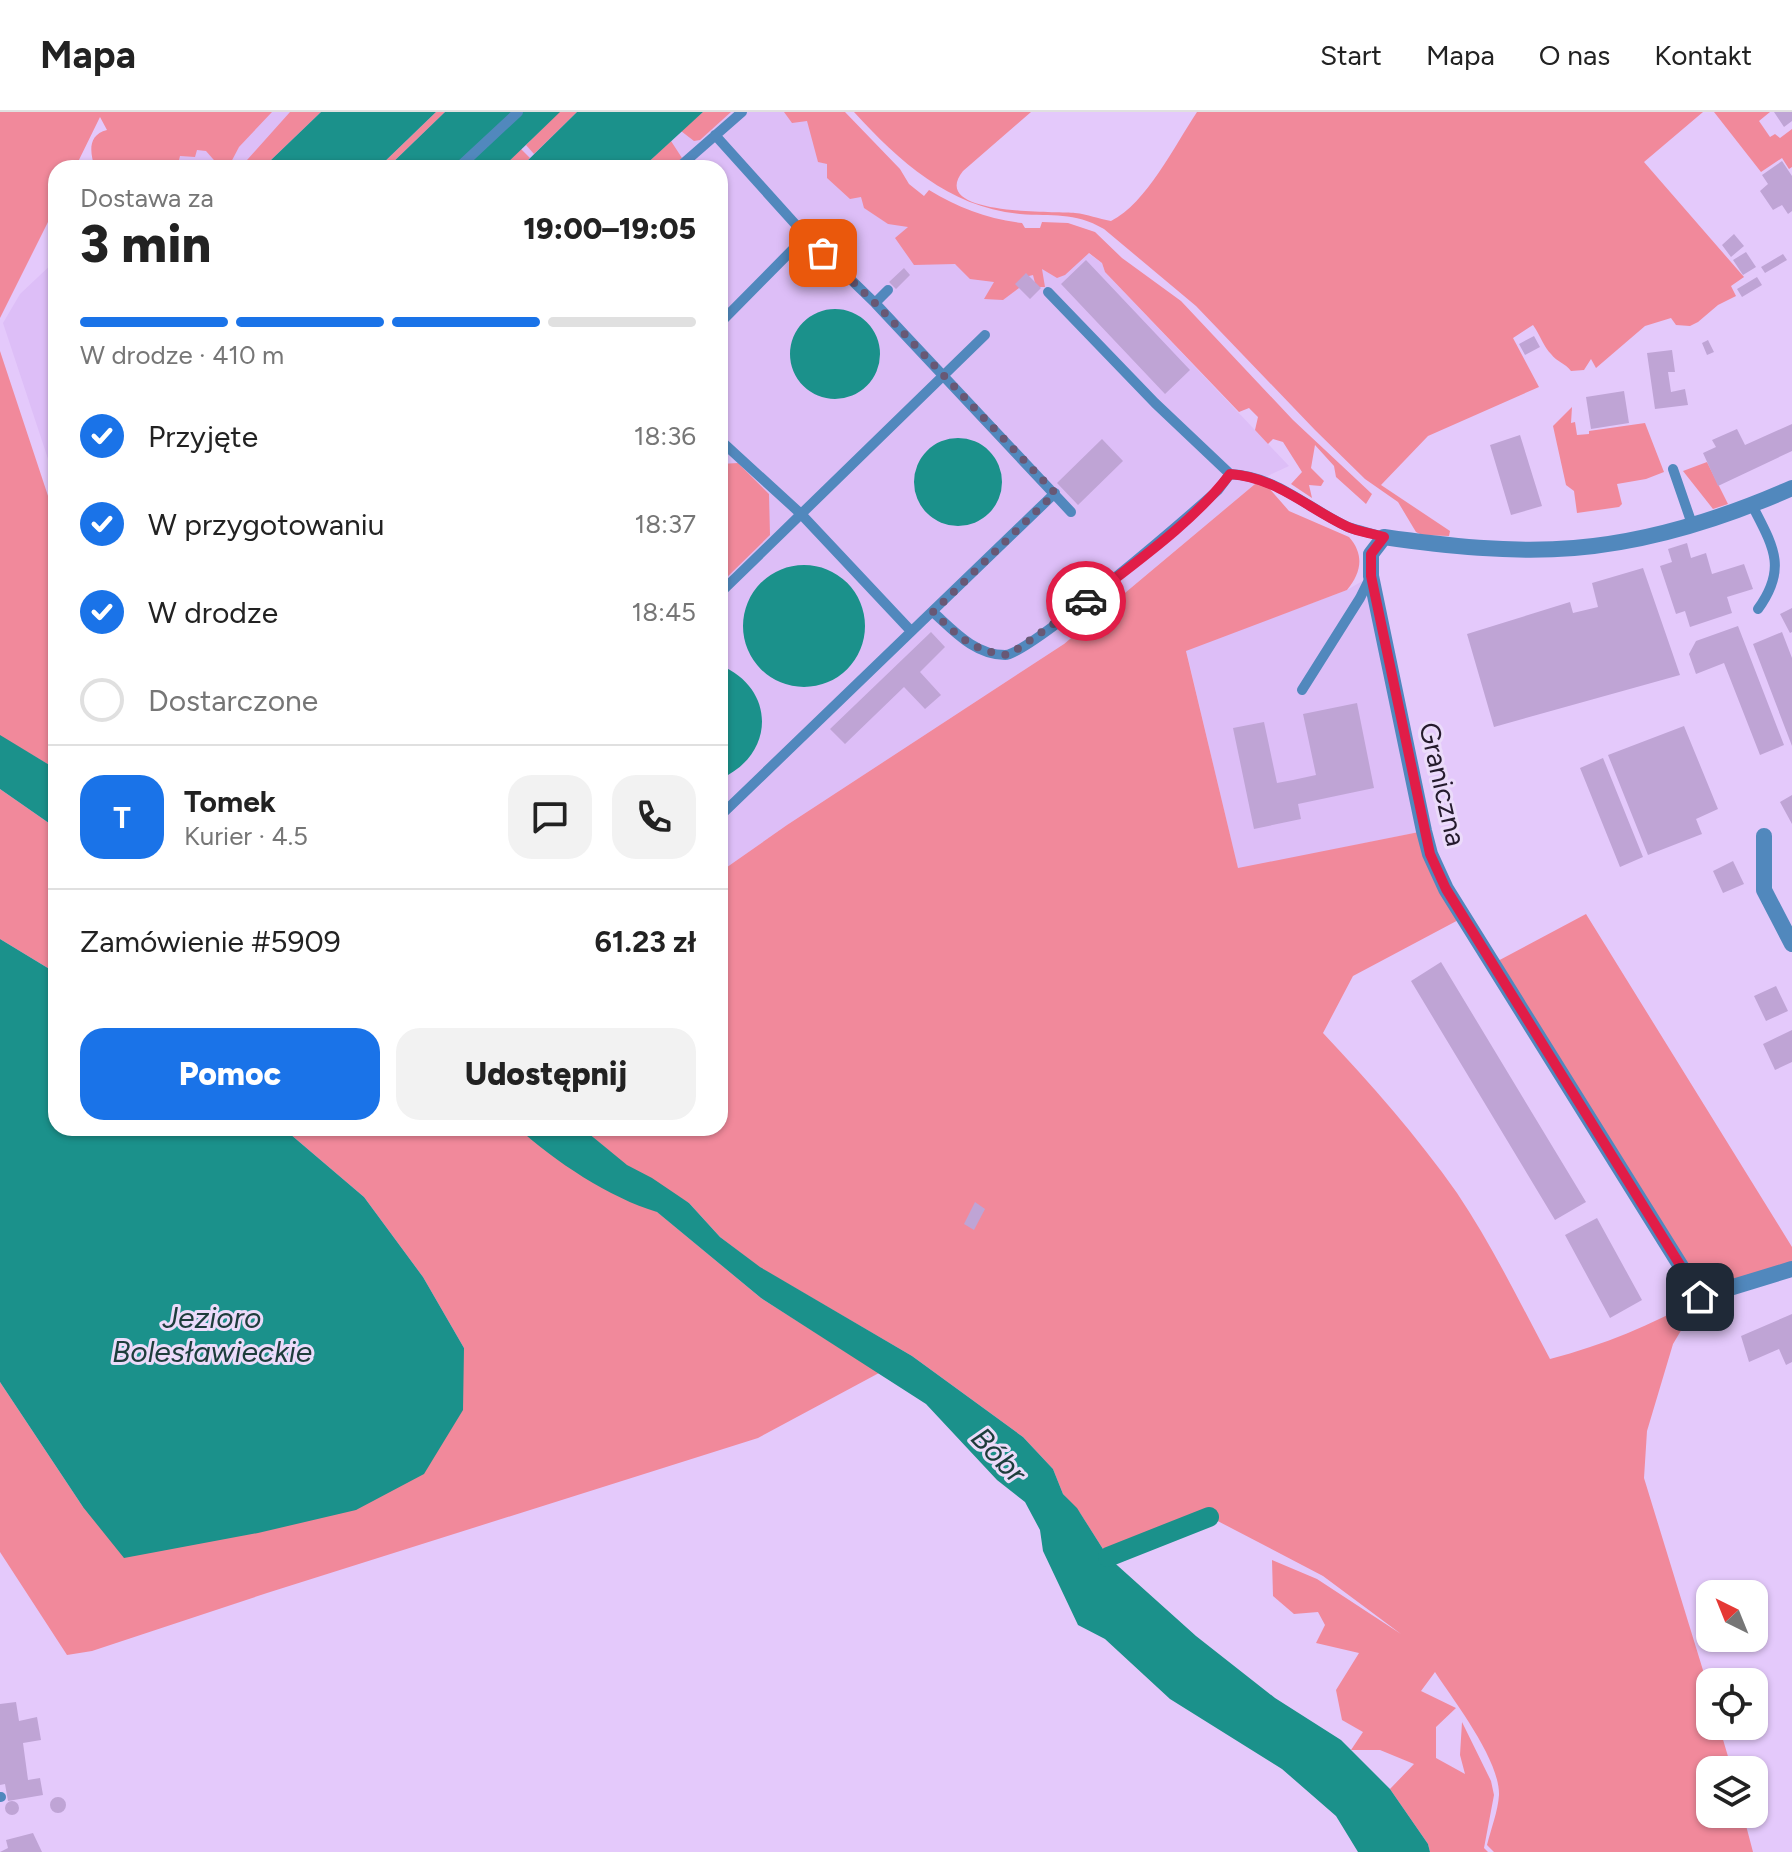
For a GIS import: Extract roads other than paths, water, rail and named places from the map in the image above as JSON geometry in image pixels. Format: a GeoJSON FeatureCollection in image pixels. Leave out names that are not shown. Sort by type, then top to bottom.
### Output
{"type":"FeatureCollection","features":[{"type":"Feature","properties":{"kind":"street"},"geometry":{"type":"LineString","coordinates":[[1384,537],[1464,546],[1573,548],[1630,541],[1752,505],[1792,488]]}},
{"type":"Feature","properties":{"kind":"street","name":"Graniczna"},"geometry":{"type":"LineString","coordinates":[[1384,537],[1371,554],[1371,576],[1424,831],[1430,854],[1446,889],[1700,1297],[1792,1269]]}},
{"type":"Feature","properties":{"kind":"street"},"geometry":{"type":"LineString","coordinates":[[1764,836],[1764,890],[1792,944]]}},
{"type":"Feature","properties":{"kind":"lane"},"geometry":{"type":"LineString","coordinates":[[467,160],[518,112]]}},
{"type":"Feature","properties":{"kind":"lane"},"geometry":{"type":"LineString","coordinates":[[687,160],[742,112]]}},
{"type":"Feature","properties":{"kind":"lane"},"geometry":{"type":"LineString","coordinates":[[715,135],[806,236],[875,303],[1071,512]]}},
{"type":"Feature","properties":{"kind":"lane"},"geometry":{"type":"LineString","coordinates":[[728,315],[806,236]]}},
{"type":"Feature","properties":{"kind":"lane"},"geometry":{"type":"LineString","coordinates":[[875,303],[888,290]]}},
{"type":"Feature","properties":{"kind":"lane"},"geometry":{"type":"LineString","coordinates":[[1048,292],[1155,403],[1230,474],[1261,479],[1348,527],[1384,537]]}},
{"type":"Feature","properties":{"kind":"lane"},"geometry":{"type":"LineString","coordinates":[[728,585],[985,335]]}},
{"type":"Feature","properties":{"kind":"lane"},"geometry":{"type":"LineString","coordinates":[[728,447],[801,514],[911,631]]}},
{"type":"Feature","properties":{"kind":"lane"},"geometry":{"type":"LineString","coordinates":[[1673,469],[1692,524]]}},
{"type":"Feature","properties":{"kind":"lane"},"geometry":{"type":"LineString","coordinates":[[933,612],[962,639],[986,653],[1009,655],[1126,569],[1206,501],[1230,474]]}},
{"type":"Feature","properties":{"kind":"lane"},"geometry":{"type":"LineString","coordinates":[[728,808],[1055,493]]}},
{"type":"Feature","properties":{"kind":"lane"},"geometry":{"type":"LineString","coordinates":[[1752,505],[1775,555],[1771,592],[1758,609]]}},
{"type":"Feature","properties":{"kind":"lane"},"geometry":{"type":"LineString","coordinates":[[1302,690],[1371,576]]}},
{"type":"Feature","properties":{"kind":"water"},"geometry":{"type":"Polygon","coordinates":[[[321,112],[436,112],[386,160],[271,160],[321,112]]]}},
{"type":"Feature","properties":{"kind":"water"},"geometry":{"type":"Polygon","coordinates":[[[445,112],[560,112],[510,160],[395,160],[445,112]]]}},
{"type":"Feature","properties":{"kind":"water"},"geometry":{"type":"Polygon","coordinates":[[[577,112],[703,112],[651,160],[528,160],[577,112]]]}},
{"type":"Feature","properties":{"kind":"water"},"geometry":{"type":"Polygon","coordinates":[[[835,309],[852,312],[867,322],[877,337],[880,354],[877,371],[867,386],[852,396],[835,399],[818,396],[803,386],[793,371],[790,354],[793,337],[803,322],[818,312],[835,309]]]}},
{"type":"Feature","properties":{"kind":"water"},"geometry":{"type":"Polygon","coordinates":[[[958,438],[975,441],[989,451],[999,465],[1002,482],[999,499],[989,513],[975,523],[958,526],[941,523],[927,513],[917,499],[914,482],[917,465],[927,451],[941,441],[958,438]]]}},
{"type":"Feature","properties":{"kind":"water"},"geometry":{"type":"Polygon","coordinates":[[[804,565],[827,570],[847,583],[860,603],[865,626],[860,649],[847,669],[827,682],[804,687],[781,682],[761,669],[748,649],[743,626],[748,603],[761,583],[781,570],[804,565]]]}},
{"type":"Feature","properties":{"kind":"water"},"geometry":{"type":"Polygon","coordinates":[[[728,670],[752,690],[760,705],[762,722],[759,739],[738,768],[728,774],[728,670]]]}},
{"type":"Feature","properties":{"kind":"water"},"geometry":{"type":"Polygon","coordinates":[[[0,735],[48,764],[48,822],[0,789],[0,735]]]}},
{"type":"Feature","properties":{"kind":"water","name":"Jezioro Bolesławieckie"},"geometry":{"type":"Polygon","coordinates":[[[0,939],[48,968],[48,1136],[292,1136],[364,1197],[423,1277],[464,1348],[463,1410],[424,1474],[356,1510],[258,1533],[124,1558],[83,1507],[0,1382],[0,939]]]}},
{"type":"Feature","properties":{"kind":"water","name":"Bóbr"},"geometry":{"type":"Polygon","coordinates":[[[528,1136],[592,1136],[627,1165],[689,1203],[720,1237],[760,1267],[912,1356],[1023,1437],[1053,1469],[1063,1494],[1077,1508],[1108,1557],[1196,1636],[1275,1698],[1341,1740],[1390,1789],[1428,1844],[1430,1852],[1358,1852],[1336,1816],[1282,1769],[1170,1699],[1105,1639],[1078,1625],[1043,1551],[1040,1530],[1025,1502],[997,1480],[926,1404],[761,1298],[657,1212],[621,1198],[548,1153],[528,1136]]]}},
{"type":"Feature","properties":{"kind":"waterway"},"geometry":{"type":"LineString","coordinates":[[1108,1557],[1209,1517]]}}]}
